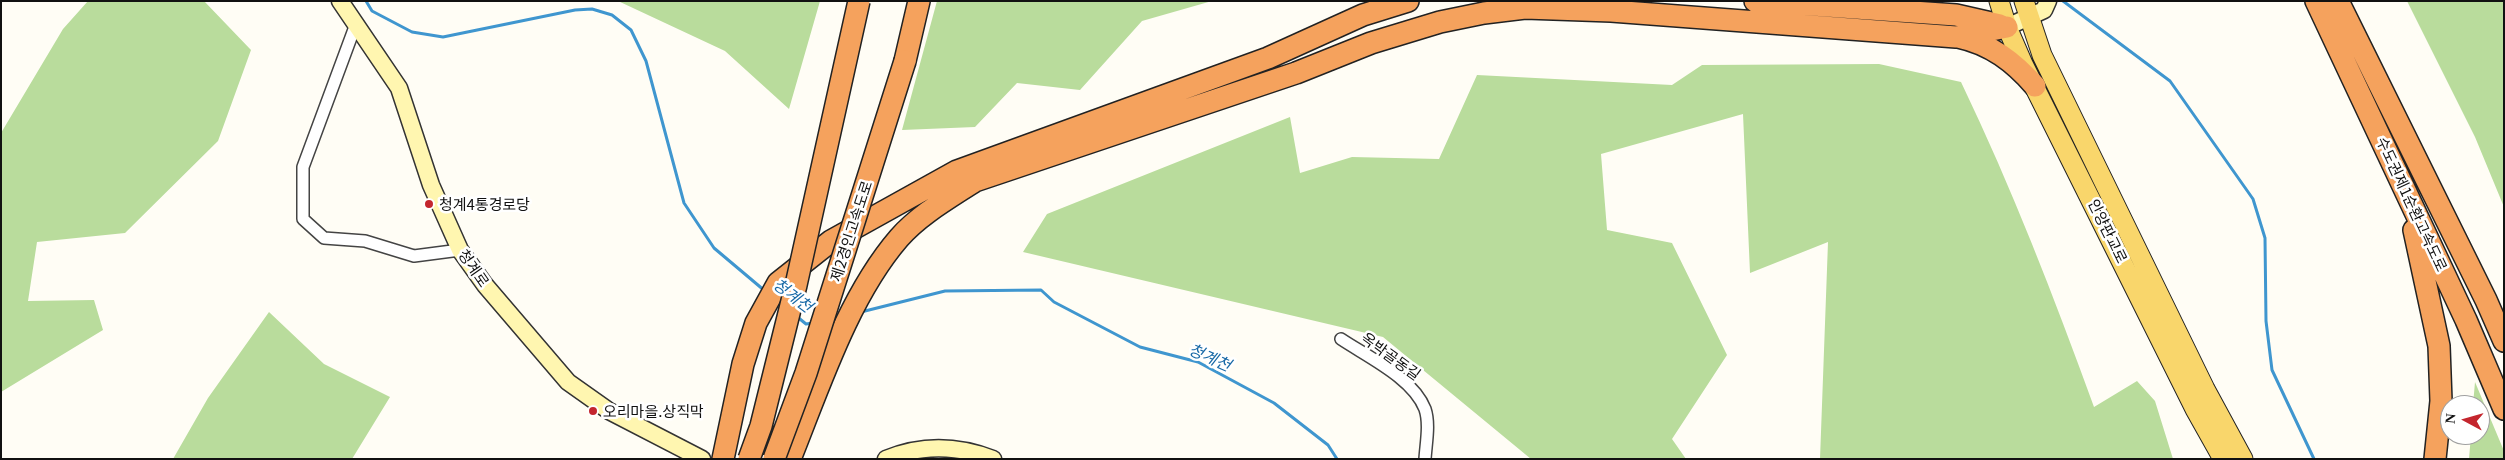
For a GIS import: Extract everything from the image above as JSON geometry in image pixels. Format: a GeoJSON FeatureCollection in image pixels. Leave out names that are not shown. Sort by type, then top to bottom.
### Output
{"type":"FeatureCollection","features":[{"type":"Feature","properties":{"kind":"highway"},"geometry":{"type":"LineString","coordinates":[[749,459],[761,426],[796,285],[858,1]]}},
{"type":"Feature","properties":{"kind":"highway","name":"제2경인고속도로"},"geometry":{"type":"LineString","coordinates":[[774,459],[806,373],[905,61],[919,1]]}},
{"type":"Feature","properties":{"kind":"highway"},"geometry":{"type":"LineString","coordinates":[[723,459],[743,364],[756,323],[778,283],[831,241],[966,176],[1268,58],[1364,15],[1408,1]]}},
{"type":"Feature","properties":{"kind":"highway"},"geometry":{"type":"LineString","coordinates":[[1755,1],[1956,15],[2007,27]]}},
{"type":"Feature","properties":{"kind":"highway"},"geometry":{"type":"LineString","coordinates":[[1956,15],[1970,9],[1977,1]]}},
{"type":"Feature","properties":{"kind":"highway","name":"수도권제1순환고속도로"},"geometry":{"type":"LineString","coordinates":[[2316,1],[2466,320],[2504,409]]}},
{"type":"Feature","properties":{"kind":"highway","name":"수도권제1순환고속도로"},"geometry":{"type":"LineString","coordinates":[[2338,1],[2482,291],[2504,341]]}},
{"type":"Feature","properties":{"kind":"highway"},"geometry":{"type":"LineString","coordinates":[[790,459],[839,338],[875,270],[899,237],[966,176],[1296,73],[1371,43],[1440,22],[1484,12],[1525,8],[1611,11],[1956,37],[1996,51],[2010,60],[2035,86]]}},
{"type":"Feature","properties":{"kind":"highway"},"geometry":{"type":"LineString","coordinates":[[1956,37],[2007,27]]}},
{"type":"Feature","properties":{"kind":"highway"},"geometry":{"type":"LineString","coordinates":[[2404,186],[2439,346],[2441,401],[2435,459]]}},
{"type":"Feature","properties":{"kind":"main road","name":"안양판교로"},"geometry":{"type":"LineString","coordinates":[[1999,1],[2007,27],[2035,86],[2195,409],[2223,459]]}},
{"type":"Feature","properties":{"kind":"main road","name":"안양판교로"},"geometry":{"type":"LineString","coordinates":[[2026,10],[2042,56],[2205,389],[2243,459]]}},
{"type":"Feature","properties":{"kind":"street","name":"청계로"},"geometry":{"type":"LineString","coordinates":[[340,1],[399,88],[431,186],[460,250],[485,285],[568,382],[609,411],[702,459]]}},
{"type":"Feature","properties":{"kind":"street"},"geometry":{"type":"LineString","coordinates":[[2007,27],[2026,10],[2044,10],[2048,1]]}},
{"type":"Feature","properties":{"kind":"street"},"geometry":{"type":"LineString","coordinates":[[356,24],[303,168],[304,219],[324,238],[366,241],[414,256],[460,250]]}},
{"type":"Feature","properties":{"kind":"street","name":"옥박골동길"},"geometry":{"type":"LineString","coordinates":[[1341,339],[1412,387],[1425,410],[1427,429],[1425,459]]}},
{"type":"Feature","properties":{"kind":"street"},"geometry":{"type":"LineString","coordinates":[[886,459],[916,449],[947,447],[976,452],[993,459]]}},
{"type":"Feature","properties":{"kind":"green space"},"geometry":{"type":"Polygon","coordinates":[[[88,1],[204,1],[251,50],[218,141],[125,233],[37,242],[28,301],[94,300],[103,330],[1,392],[1,133],[63,29],[88,1]]]}},
{"type":"Feature","properties":{"kind":"green space"},"geometry":{"type":"Polygon","coordinates":[[[618,1],[820,1],[789,109],[725,51],[618,1]]]}},
{"type":"Feature","properties":{"kind":"green space"},"geometry":{"type":"Polygon","coordinates":[[[937,1],[1212,1],[1142,21],[1080,90],[1017,83],[975,127],[902,130],[937,1]]]}},
{"type":"Feature","properties":{"kind":"green space"},"geometry":{"type":"Polygon","coordinates":[[[2407,1],[2504,1],[2504,207],[2475,137],[2407,1]]]}},
{"type":"Feature","properties":{"kind":"green space"},"geometry":{"type":"Polygon","coordinates":[[[1879,64],[1961,82],[1998,162],[2032,243],[2094,407],[2137,381],[2155,401],[2173,459],[1820,459],[1828,242],[1750,273],[1743,114],[1601,154],[1607,230],[1672,243],[1727,355],[1672,439],[1686,459],[1531,459],[1383,337],[1023,252],[1047,214],[1290,117],[1300,173],[1352,157],[1439,159],[1477,75],[1672,85],[1702,65],[1879,64]]]}},
{"type":"Feature","properties":{"kind":"green space"},"geometry":{"type":"Polygon","coordinates":[[[269,312],[324,364],[390,397],[352,459],[173,459],[208,398],[269,312]]]}},
{"type":"Feature","properties":{"kind":"green space"},"geometry":{"type":"Polygon","coordinates":[[[2475,382],[2480,395],[2474,395],[2475,382]]]}},
{"type":"Feature","properties":{"kind":"green space"},"geometry":{"type":"Polygon","coordinates":[[[2490,418],[2504,451],[2504,459],[2469,459],[2470,445],[2490,445],[2490,418]]]}},
{"type":"Feature","properties":{"kind":"waterway","name":"청계천"},"geometry":{"type":"LineString","coordinates":[[366,1],[372,11],[412,32],[443,37],[575,10],[592,9],[612,15],[631,30],[646,61],[684,203],[714,248],[765,291]]}},
{"type":"Feature","properties":{"kind":"waterway"},"geometry":{"type":"LineString","coordinates":[[2063,1],[2170,81],[2253,199],[2265,238],[2266,321],[2272,370],[2314,459]]}},
{"type":"Feature","properties":{"kind":"waterway","name":"청계천"},"geometry":{"type":"LineString","coordinates":[[861,312],[945,291],[1041,290],[1054,302],[1140,347],[1198,362],[1274,403],[1328,445],[1337,459]]}},
{"type":"Feature","properties":{"kind":"waterway","name":"청계천"},"geometry":{"type":"LineString","coordinates":[[795,315],[806,324],[813,323]]}},
{"type":"Feature","properties":{"kind":"place","name":"청계4통경로당"},"geometry":{"type":"Point","coordinates":[429,204]}},
{"type":"Feature","properties":{"kind":"place","name":"오리마을.상직막"},"geometry":{"type":"Point","coordinates":[593,411]}}]}
